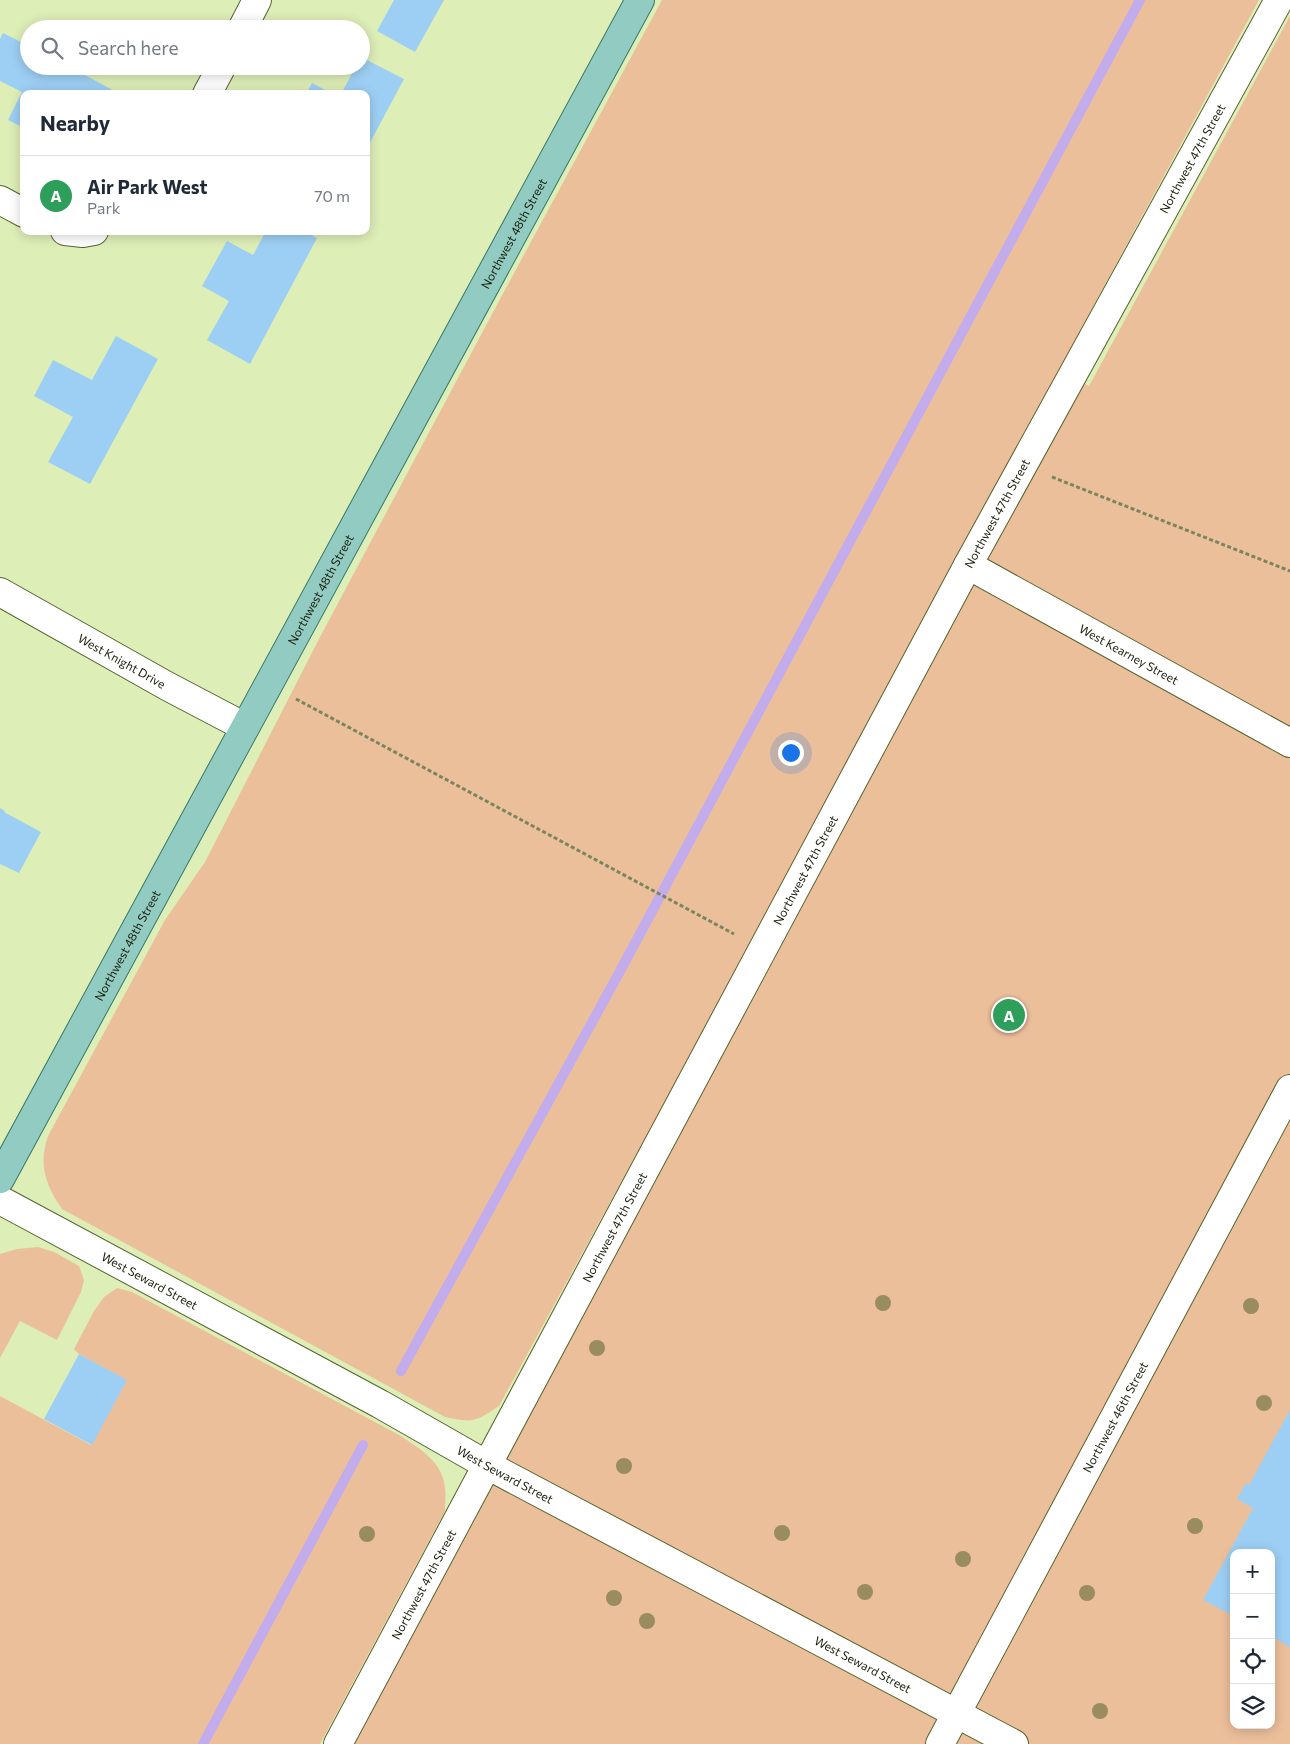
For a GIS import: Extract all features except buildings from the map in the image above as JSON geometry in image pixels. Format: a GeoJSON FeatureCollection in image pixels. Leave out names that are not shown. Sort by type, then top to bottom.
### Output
{"type":"FeatureCollection","features":[{"type":"Feature","properties":{"kind":"main road","name":"Northwest 48th Street"},"geometry":{"type":"LineString","coordinates":[[0,1179],[640,0]]}},
{"type":"Feature","properties":{"kind":"street"},"geometry":{"type":"LineString","coordinates":[[247,20],[257,0]]}},
{"type":"Feature","properties":{"kind":"street","name":"Northwest 47th Street"},"geometry":{"type":"LineString","coordinates":[[338,1744],[968,565],[1278,0]]}},
{"type":"Feature","properties":{"kind":"street"},"geometry":{"type":"LineString","coordinates":[[209,90],[217,75]]}},
{"type":"Feature","properties":{"kind":"street"},"geometry":{"type":"LineString","coordinates":[[0,200],[20,211]]}},
{"type":"Feature","properties":{"kind":"street","name":"West Kearney Street"},"geometry":{"type":"LineString","coordinates":[[968,565],[1290,743]]}},
{"type":"Feature","properties":{"kind":"street","name":"West Knight Drive"},"geometry":{"type":"LineString","coordinates":[[0,592],[166,686],[245,727]]}},
{"type":"Feature","properties":{"kind":"street","name":"Northwest 46th Street"},"geometry":{"type":"LineString","coordinates":[[940,1744],[1290,1089]]}},
{"type":"Feature","properties":{"kind":"street","name":"West Seward Street"},"geometry":{"type":"LineString","coordinates":[[0,1200],[380,1404],[487,1465],[1014,1744]]}},
{"type":"Feature","properties":{"kind":"path"},"geometry":{"type":"LineString","coordinates":[[1022,466],[1290,571]]}},
{"type":"Feature","properties":{"kind":"path"},"geometry":{"type":"LineString","coordinates":[[292,697],[734,934]]}},
{"type":"Feature","properties":{"kind":"shaded area"},"geometry":{"type":"Polygon","coordinates":[[[662,0],[1259,0],[1075,340],[1001,485],[499,1406],[474,1420],[462,1420],[445,1417],[62,1209],[45,1175],[45,1147],[48,1136],[165,920],[205,862],[320,637],[662,0]]]}},
{"type":"Feature","properties":{"kind":"shaded area"},"geometry":{"type":"Polygon","coordinates":[[[1290,16],[1290,1744],[338,1744],[1070,377],[1089,386],[1290,16]]]}},
{"type":"Feature","properties":{"kind":"shaded area"},"geometry":{"type":"Polygon","coordinates":[[[38,1247],[54,1252],[79,1266],[84,1280],[81,1292],[57,1340],[20,1321],[0,1358],[0,1254],[17,1249],[38,1247]]]}},
{"type":"Feature","properties":{"kind":"shaded area"},"geometry":{"type":"Polygon","coordinates":[[[117,1288],[132,1292],[401,1436],[429,1457],[440,1471],[445,1488],[445,1511],[320,1744],[0,1744],[0,1396],[91,1445],[126,1380],[79,1354],[74,1349],[94,1311],[104,1297],[117,1288]]]}},
{"type":"Feature","properties":{"kind":"waterway"},"geometry":{"type":"LineString","coordinates":[[401,1371],[619,973],[1140,0]]}},
{"type":"Feature","properties":{"kind":"waterway"},"geometry":{"type":"LineString","coordinates":[[203,1744],[363,1445]]}},
{"type":"Feature","properties":{"kind":"place","name":"Air Park West"},"geometry":{"type":"Point","coordinates":[1009,1015]}}]}
